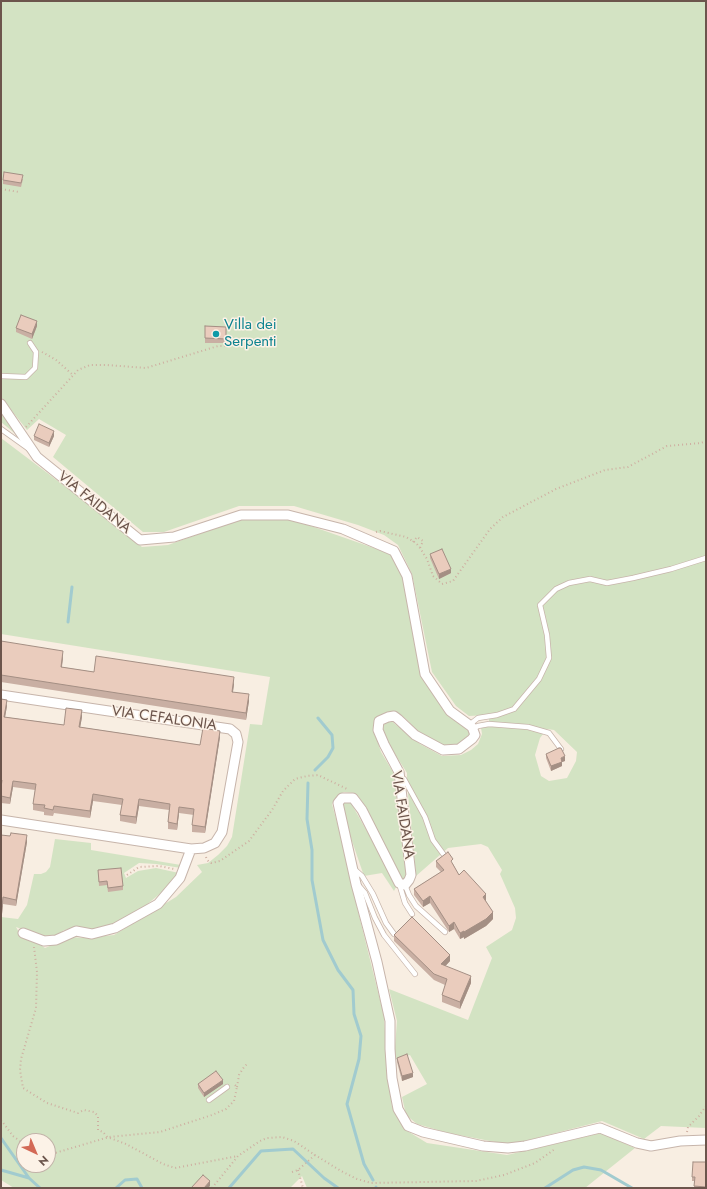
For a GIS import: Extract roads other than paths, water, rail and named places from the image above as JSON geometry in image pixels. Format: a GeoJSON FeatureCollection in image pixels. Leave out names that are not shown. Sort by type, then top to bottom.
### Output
{"type":"FeatureCollection","features":[{"type":"Feature","properties":{"kind":"street","name":"VIA FAIDANA"},"geometry":{"type":"LineString","coordinates":[[1,404],[37,457],[140,540],[174,537],[241,515],[288,515],[343,529],[394,550],[407,576],[425,674],[450,711],[471,727],[475,734],[472,739],[459,749],[443,750],[415,735],[394,716],[380,721],[378,730],[400,776],[411,875],[409,880],[402,884],[362,810],[353,798],[342,798],[338,805],[353,868]]}},
{"type":"Feature","properties":{"kind":"street","name":"VIA CEFALONIA"},"geometry":{"type":"LineString","coordinates":[[1,695],[230,729],[236,734],[238,742],[222,832],[215,843],[204,848],[191,849],[1,820]]}},
{"type":"Feature","properties":{"kind":"street"},"geometry":{"type":"LineString","coordinates":[[25,933],[44,941],[56,940],[76,931],[92,934],[115,928],[158,904],[180,878],[191,849]]}},
{"type":"Feature","properties":{"kind":"street"},"geometry":{"type":"LineString","coordinates":[[353,868],[377,962],[390,1021],[392,1078],[398,1108],[408,1126],[423,1132],[483,1146],[508,1148],[539,1143],[600,1128],[637,1143],[651,1146],[680,1141],[706,1140]]}},
{"type":"Feature","properties":{"kind":"lane"},"geometry":{"type":"LineString","coordinates":[[1,376],[26,377],[35,368],[36,352],[30,343]]}},
{"type":"Feature","properties":{"kind":"lane"},"geometry":{"type":"LineString","coordinates":[[1,429],[34,451]]}},
{"type":"Feature","properties":{"kind":"lane"},"geometry":{"type":"LineString","coordinates":[[471,727],[478,718],[514,709],[539,679],[549,658],[547,635],[540,605],[556,589],[569,583],[590,579],[607,583],[633,578],[671,569],[706,558]]}},
{"type":"Feature","properties":{"kind":"lane"},"geometry":{"type":"LineString","coordinates":[[471,727],[489,724],[528,727],[549,733],[561,749]]}},
{"type":"Feature","properties":{"kind":"lane"},"geometry":{"type":"LineString","coordinates":[[400,776],[404,779],[424,817],[433,840],[444,855]]}},
{"type":"Feature","properties":{"kind":"lane"},"geometry":{"type":"LineString","coordinates":[[353,868],[362,876],[373,894],[386,923],[394,934]]}},
{"type":"Feature","properties":{"kind":"lane"},"geometry":{"type":"LineString","coordinates":[[356,884],[365,893],[374,918],[384,935],[415,974]]}},
{"type":"Feature","properties":{"kind":"lane"},"geometry":{"type":"LineString","coordinates":[[402,884],[405,903],[412,914]]}},
{"type":"Feature","properties":{"kind":"lane"},"geometry":{"type":"LineString","coordinates":[[402,884],[416,906],[445,932]]}},
{"type":"Feature","properties":{"kind":"lane"},"geometry":{"type":"LineString","coordinates":[[209,1100],[227,1088]]}},
{"type":"Feature","properties":{"kind":"waterway"},"geometry":{"type":"LineString","coordinates":[[68,622],[72,587]]}},
{"type":"Feature","properties":{"kind":"waterway"},"geometry":{"type":"LineString","coordinates":[[315,770],[328,757],[333,748],[332,735],[318,718]]}},
{"type":"Feature","properties":{"kind":"waterway"},"geometry":{"type":"LineString","coordinates":[[308,783],[307,819],[312,850],[312,880],[323,940],[338,970],[353,990],[354,1014],[361,1036],[359,1059],[347,1104],[364,1164],[373,1180]]}},
{"type":"Feature","properties":{"kind":"waterway"},"geometry":{"type":"LineString","coordinates":[[1,1138],[29,1178]]}},
{"type":"Feature","properties":{"kind":"waterway"},"geometry":{"type":"LineString","coordinates":[[229,1188],[261,1151],[293,1149],[324,1178],[338,1188]]}},
{"type":"Feature","properties":{"kind":"waterway"},"geometry":{"type":"LineString","coordinates":[[545,1188],[573,1170],[584,1167],[601,1170],[632,1188]]}},
{"type":"Feature","properties":{"kind":"waterway"},"geometry":{"type":"LineString","coordinates":[[1,1170],[29,1178],[40,1188]]}},
{"type":"Feature","properties":{"kind":"waterway"},"geometry":{"type":"LineString","coordinates":[[116,1188],[125,1180],[137,1179],[142,1188]]}},
{"type":"Feature","properties":{"kind":"place","name":"Villa dei Serpenti"},"geometry":{"type":"Point","coordinates":[216,334]}}]}
